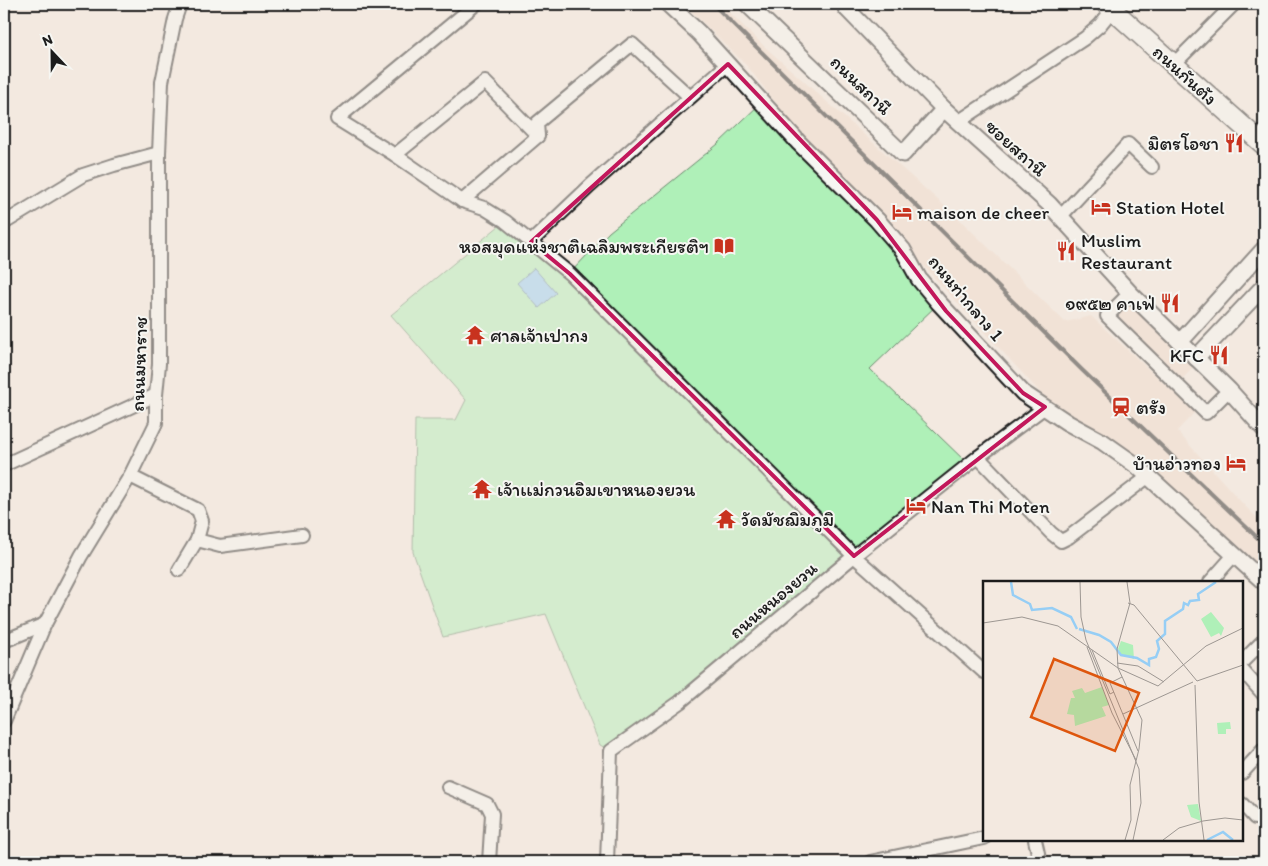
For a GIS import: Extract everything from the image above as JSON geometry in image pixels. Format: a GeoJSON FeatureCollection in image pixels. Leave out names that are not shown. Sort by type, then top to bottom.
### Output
{"type":"FeatureCollection","features":[{"type":"Feature","properties":{"kind":"main road","name":"ถนนกันตัง"},"geometry":{"type":"LineString","coordinates":[[1109,7],[1264,145]]}},
{"type":"Feature","properties":{"kind":"street","name":"ถนนมหาราช"},"geometry":{"type":"LineString","coordinates":[[4,721],[45,624],[81,556],[130,476],[156,423],[159,364],[159,153],[162,82],[180,4]]}},
{"type":"Feature","properties":{"kind":"street"},"geometry":{"type":"LineString","coordinates":[[476,4],[337,119],[395,155],[462,201],[484,208],[505,221],[570,274],[854,556],[983,671]]}},
{"type":"Feature","properties":{"kind":"street","name":"ถนนท่ากลาง 1"},"geometry":{"type":"LineString","coordinates":[[668,4],[699,33],[799,143],[880,224],[903,250],[919,279],[946,312],[1023,393],[1068,423],[1103,442],[1149,476],[1264,582]]}},
{"type":"Feature","properties":{"kind":"street","name":"ถนนสถานี"},"geometry":{"type":"LineString","coordinates":[[747,4],[903,154],[944,109]]}},
{"type":"Feature","properties":{"kind":"street","name":"ซอยสถานี"},"geometry":{"type":"LineString","coordinates":[[850,4],[846,8],[944,109],[1049,204],[1130,293],[1229,390],[1264,429]]}},
{"type":"Feature","properties":{"kind":"street"},"geometry":{"type":"LineString","coordinates":[[1173,65],[1234,4]]}},
{"type":"Feature","properties":{"kind":"street"},"geometry":{"type":"LineString","coordinates":[[958,122],[1085,38],[1100,24],[1109,7]]}},
{"type":"Feature","properties":{"kind":"street"},"geometry":{"type":"LineString","coordinates":[[538,136],[537,123],[632,44],[690,97]]}},
{"type":"Feature","properties":{"kind":"street"},"geometry":{"type":"LineString","coordinates":[[531,242],[590,186],[728,64]]}},
{"type":"Feature","properties":{"kind":"street"},"geometry":{"type":"LineString","coordinates":[[395,155],[484,82],[538,136]]}},
{"type":"Feature","properties":{"kind":"street"},"geometry":{"type":"LineString","coordinates":[[462,201],[538,136]]}},
{"type":"Feature","properties":{"kind":"street"},"geometry":{"type":"LineString","coordinates":[[1060,217],[1128,144],[1152,167]]}},
{"type":"Feature","properties":{"kind":"street"},"geometry":{"type":"LineString","coordinates":[[4,223],[83,175],[159,153]]}},
{"type":"Feature","properties":{"kind":"street"},"geometry":{"type":"LineString","coordinates":[[1180,342],[1264,248]]}},
{"type":"Feature","properties":{"kind":"street"},"geometry":{"type":"LineString","coordinates":[[1196,358],[1264,286]]}},
{"type":"Feature","properties":{"kind":"street"},"geometry":{"type":"LineString","coordinates":[[1130,293],[1107,316],[1206,413],[1229,390]]}},
{"type":"Feature","properties":{"kind":"street"},"geometry":{"type":"LineString","coordinates":[[4,464],[156,395]]}},
{"type":"Feature","properties":{"kind":"street","name":"ถนนหนองยวน"},"geometry":{"type":"LineString","coordinates":[[607,862],[611,751],[680,702],[854,556],[978,457],[1045,407]]}},
{"type":"Feature","properties":{"kind":"street"},"geometry":{"type":"LineString","coordinates":[[978,457],[1050,533],[1061,541],[1070,537],[1149,476]]}},
{"type":"Feature","properties":{"kind":"street"},"geometry":{"type":"LineString","coordinates":[[130,476],[198,510],[202,521],[197,540],[179,570]]}},
{"type":"Feature","properties":{"kind":"street"},"geometry":{"type":"LineString","coordinates":[[197,540],[220,546],[302,535]]}},
{"type":"Feature","properties":{"kind":"street"},"geometry":{"type":"LineString","coordinates":[[1211,581],[1235,554]]}},
{"type":"Feature","properties":{"kind":"street"},"geometry":{"type":"LineString","coordinates":[[4,641],[45,624]]}},
{"type":"Feature","properties":{"kind":"street"},"geometry":{"type":"LineString","coordinates":[[1243,661],[1264,640]]}},
{"type":"Feature","properties":{"kind":"street"},"geometry":{"type":"LineString","coordinates":[[1243,671],[1264,695]]}},
{"type":"Feature","properties":{"kind":"street"},"geometry":{"type":"LineString","coordinates":[[1243,772],[1264,749]]}},
{"type":"Feature","properties":{"kind":"street"},"geometry":{"type":"LineString","coordinates":[[448,787],[487,804],[492,814],[489,862]]}},
{"type":"Feature","properties":{"kind":"street"},"geometry":{"type":"LineString","coordinates":[[1243,805],[1255,818]]}},
{"type":"Feature","properties":{"kind":"street"},"geometry":{"type":"LineString","coordinates":[[870,862],[983,838]]}},
{"type":"Feature","properties":{"kind":"street"},"geometry":{"type":"LineString","coordinates":[[1036,841],[1040,862]]}},
{"type":"Feature","properties":{"kind":"highlighted area"},"geometry":{"type":"Polygon","coordinates":[[[728,64],[877,220],[946,311],[1023,393],[1045,407],[854,556],[570,274],[531,242],[728,64]]]}},
{"type":"Feature","properties":{"kind":"shaded area"},"geometry":{"type":"Polygon","coordinates":[[[684,4],[721,4],[765,47],[956,216],[1065,322],[1091,316],[1195,412],[1177,431],[1264,525],[1264,573],[1174,489],[1049,402],[787,118],[748,67],[684,4]]]}},
{"type":"Feature","properties":{"kind":"shaded area"},"geometry":{"type":"Polygon","coordinates":[[[1130,301],[1195,366],[1180,381],[1116,314],[1130,301]]]}},
{"type":"Feature","properties":{"kind":"green space"},"geometry":{"type":"Polygon","coordinates":[[[762,102],[874,217],[939,303],[870,369],[968,464],[611,751],[600,745],[546,614],[443,637],[413,552],[415,420],[456,420],[466,400],[391,315],[505,221],[570,273],[609,232],[718,144],[762,102]]]}},
{"type":"Feature","properties":{"kind":"water"},"geometry":{"type":"Polygon","coordinates":[[[534,268],[556,293],[539,308],[517,283],[534,268]]]}},
{"type":"Feature","properties":{"kind":"railway"},"geometry":{"type":"LineString","coordinates":[[713,4],[1082,370],[1264,544]]}},
{"type":"Feature","properties":{"kind":"place","name":"มิตรโอชา"},"geometry":{"type":"Point","coordinates":[1234,143]}},
{"type":"Feature","properties":{"kind":"place","name":"Station Hotel"},"geometry":{"type":"Point","coordinates":[1101,207]}},
{"type":"Feature","properties":{"kind":"place","name":"maison de cheer"},"geometry":{"type":"Point","coordinates":[902,212]}},
{"type":"Feature","properties":{"kind":"place","name":"หอสมุดแห่งชาติเฉลิมพระเกียรติฯ"},"geometry":{"type":"Point","coordinates":[724,246]}},
{"type":"Feature","properties":{"kind":"place","name":"Muslim Restaurant"},"geometry":{"type":"Point","coordinates":[1066,251]}},
{"type":"Feature","properties":{"kind":"place","name":"๑๙๕๒ คาเฟ่"},"geometry":{"type":"Point","coordinates":[1170,303]}},
{"type":"Feature","properties":{"kind":"place","name":"ศาลเจ้าเปากง"},"geometry":{"type":"Point","coordinates":[475,335]}},
{"type":"Feature","properties":{"kind":"place","name":"KFC"},"geometry":{"type":"Point","coordinates":[1219,355]}},
{"type":"Feature","properties":{"kind":"place","name":"ตรัง"},"geometry":{"type":"Point","coordinates":[1121,407]}},
{"type":"Feature","properties":{"kind":"place","name":"บ้านอ่าวทอง"},"geometry":{"type":"Point","coordinates":[1236,463]}},
{"type":"Feature","properties":{"kind":"place","name":"เจ้าเเม่กวนอิมเขาหนองยวน"},"geometry":{"type":"Point","coordinates":[482,489]}},
{"type":"Feature","properties":{"kind":"place","name":"Nan Thi Moten"},"geometry":{"type":"Point","coordinates":[916,506]}},
{"type":"Feature","properties":{"kind":"place","name":"วัดมัชฌิมภูมิ"},"geometry":{"type":"Point","coordinates":[726,519]}}]}
